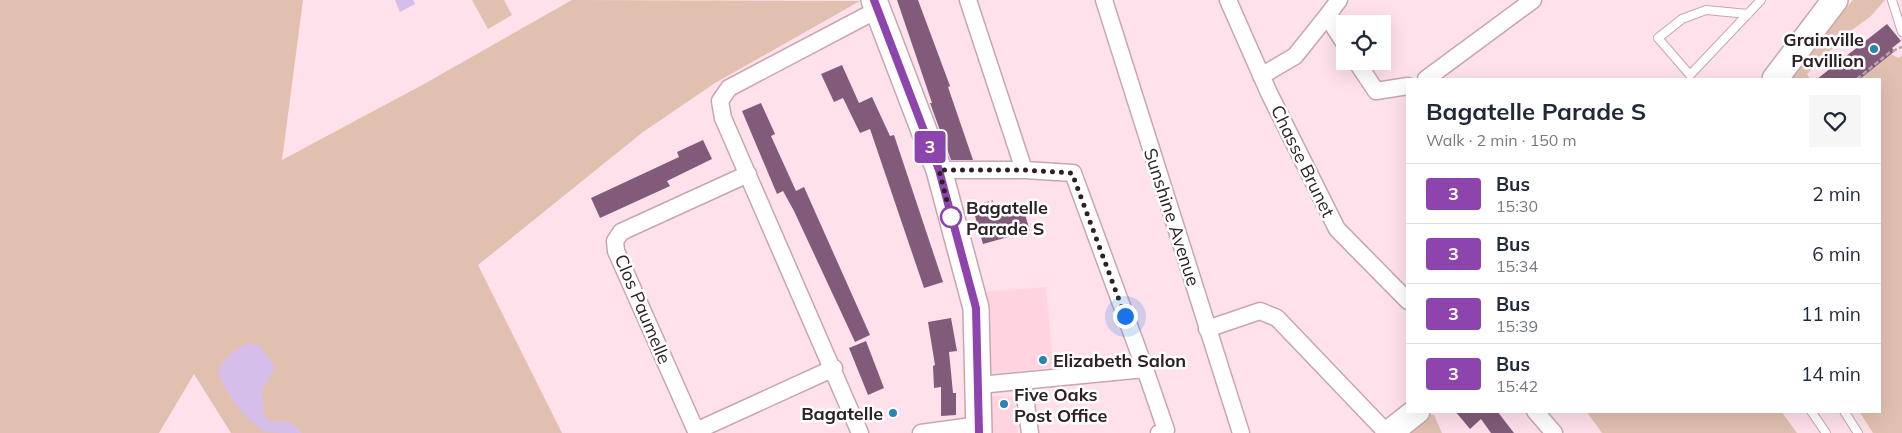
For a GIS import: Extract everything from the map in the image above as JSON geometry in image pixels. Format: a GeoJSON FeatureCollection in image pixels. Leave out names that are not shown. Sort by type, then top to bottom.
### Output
{"type":"FeatureCollection","features":[{"type":"Feature","properties":{"kind":"main road"},"geometry":{"type":"LineString","coordinates":[[1776,78],[1835,0]]}},
{"type":"Feature","properties":{"kind":"main road"},"geometry":{"type":"LineString","coordinates":[[876,5],[939,170],[976,308],[980,385],[979,429]]}},
{"type":"Feature","properties":{"kind":"main road"},"geometry":{"type":"LineString","coordinates":[[1388,433],[1413,413]]}},
{"type":"Feature","properties":{"kind":"street"},"geometry":{"type":"LineString","coordinates":[[968,0],[1024,170]]}},
{"type":"Feature","properties":{"kind":"street","name":"Sunshine Avenue"},"geometry":{"type":"LineString","coordinates":[[1104,0],[1241,433]]}},
{"type":"Feature","properties":{"kind":"street","name":"Chasse Brunet"},"geometry":{"type":"LineString","coordinates":[[1228,0],[1261,76],[1337,229],[1406,299]]}},
{"type":"Feature","properties":{"kind":"street"},"geometry":{"type":"LineString","coordinates":[[1261,76],[1295,56],[1339,0]]}},
{"type":"Feature","properties":{"kind":"street"},"geometry":{"type":"LineString","coordinates":[[1427,78],[1533,0]]}},
{"type":"Feature","properties":{"kind":"street"},"geometry":{"type":"LineString","coordinates":[[860,433],[834,368],[723,118],[720,101],[729,88],[876,5]]}},
{"type":"Feature","properties":{"kind":"street"},"geometry":{"type":"LineString","coordinates":[[1327,16],[1336,30]]}},
{"type":"Feature","properties":{"kind":"street"},"geometry":{"type":"LineString","coordinates":[[1362,70],[1376,91],[1406,86]]}},
{"type":"Feature","properties":{"kind":"street"},"geometry":{"type":"LineString","coordinates":[[939,170],[1024,170],[1072,173],[1166,430],[1159,433]]}},
{"type":"Feature","properties":{"kind":"street","name":"Clos Paumelle"},"geometry":{"type":"LineString","coordinates":[[748,174],[620,232],[615,241],[616,251],[696,432],[834,368]]}},
{"type":"Feature","properties":{"kind":"street"},"geometry":{"type":"LineString","coordinates":[[1207,329],[1260,311],[1277,318],[1388,433]]}},
{"type":"Feature","properties":{"kind":"street"},"geometry":{"type":"LineString","coordinates":[[980,385],[1145,370]]}},
{"type":"Feature","properties":{"kind":"street"},"geometry":{"type":"LineString","coordinates":[[1024,382],[1030,433]]}},
{"type":"Feature","properties":{"kind":"street"},"geometry":{"type":"LineString","coordinates":[[1537,413],[1554,433]]}},
{"type":"Feature","properties":{"kind":"street"},"geometry":{"type":"LineString","coordinates":[[927,432],[979,429]]}},
{"type":"Feature","properties":{"kind":"lane"},"geometry":{"type":"LineString","coordinates":[[1748,14],[1706,10],[1682,19],[1658,38],[1690,75],[1748,14],[1761,0]]}},
{"type":"Feature","properties":{"kind":"lane"},"geometry":{"type":"LineString","coordinates":[[1892,0],[1902,32]]}},
{"type":"Feature","properties":{"kind":"lane"},"geometry":{"type":"LineString","coordinates":[[1812,413],[1826,433]]}},
{"type":"Feature","properties":{"kind":"lane"},"geometry":{"type":"LineString","coordinates":[[1845,413],[1858,433]]}},
{"type":"Feature","properties":{"kind":"path"},"geometry":{"type":"LineString","coordinates":[[1858,78],[1890,52],[1902,47]]}},
{"type":"Feature","properties":{"kind":"shaded area"},"geometry":{"type":"Polygon","coordinates":[[[0,0],[303,0],[282,160],[424,84],[572,0],[860,1],[715,83],[643,132],[478,265],[562,433],[231,433],[194,374],[159,433],[0,433],[0,0]]]}},
{"type":"Feature","properties":{"kind":"shaded area"},"geometry":{"type":"Polygon","coordinates":[[[395,0],[413,0],[415,4],[400,12],[395,0]]]}},
{"type":"Feature","properties":{"kind":"shaded area"},"geometry":{"type":"Polygon","coordinates":[[[472,0],[504,0],[512,15],[488,29],[472,0]]]}},
{"type":"Feature","properties":{"kind":"shaded area"},"geometry":{"type":"Polygon","coordinates":[[[1853,0],[1885,0],[1871,16],[1848,33],[1807,74],[1809,78],[1790,78],[1853,0]]]}},
{"type":"Feature","properties":{"kind":"shaded area"},"geometry":{"type":"Polygon","coordinates":[[[1891,54],[1898,58],[1902,56],[1902,433],[1873,433],[1860,413],[1881,413],[1881,78],[1861,78],[1891,54]]]}},
{"type":"Feature","properties":{"kind":"shaded area"},"geometry":{"type":"Polygon","coordinates":[[[1046,287],[1053,367],[985,375],[983,292],[1046,287]]]}},
{"type":"Feature","properties":{"kind":"shaded area"},"geometry":{"type":"Polygon","coordinates":[[[248,343],[261,346],[275,367],[262,391],[264,415],[272,422],[281,421],[292,424],[302,433],[266,432],[250,421],[227,391],[218,373],[220,367],[238,348],[248,343]]]}},
{"type":"Feature","properties":{"kind":"shaded area"},"geometry":{"type":"Polygon","coordinates":[[[986,396],[1016,397],[1017,433],[986,433],[986,396]]]}},
{"type":"Feature","properties":{"kind":"shaded area"},"geometry":{"type":"Polygon","coordinates":[[[1587,413],[1782,413],[1797,433],[1602,433],[1587,413]]]}},
{"type":"Feature","properties":{"kind":"shaded area"},"geometry":{"type":"Polygon","coordinates":[[[1426,414],[1434,415],[1442,433],[1403,433],[1426,414]]]}},
{"type":"Feature","properties":{"kind":"building"},"geometry":{"type":"Polygon","coordinates":[[[897,0],[918,0],[950,86],[948,87],[973,160],[951,160],[930,103],[932,103],[897,0]]]}},
{"type":"Feature","properties":{"kind":"building","name":"Grainville Pavillion"},"geometry":{"type":"Polygon","coordinates":[[[1887,24],[1901,41],[1892,48],[1895,51],[1861,78],[1818,78],[1887,24]]]}},
{"type":"Feature","properties":{"kind":"building"},"geometry":{"type":"Polygon","coordinates":[[[842,65],[859,103],[872,97],[890,136],[894,135],[943,282],[924,288],[870,129],[860,133],[843,98],[834,102],[821,74],[842,65]]]}},
{"type":"Feature","properties":{"kind":"building"},"geometry":{"type":"Polygon","coordinates":[[[761,103],[775,134],[771,136],[796,191],[804,187],[870,335],[855,342],[794,211],[783,191],[777,194],[742,111],[761,103]]]}},
{"type":"Feature","properties":{"kind":"building"},"geometry":{"type":"Polygon","coordinates":[[[703,140],[712,159],[667,181],[670,186],[600,218],[591,198],[679,157],[677,152],[703,140]]]}},
{"type":"Feature","properties":{"kind":"building"},"geometry":{"type":"Polygon","coordinates":[[[992,206],[995,217],[1024,211],[1030,231],[983,244],[973,209],[992,206]]]}},
{"type":"Feature","properties":{"kind":"building"},"geometry":{"type":"Polygon","coordinates":[[[951,318],[957,351],[949,352],[953,393],[956,393],[956,415],[941,416],[941,387],[934,388],[933,366],[935,365],[928,322],[951,318]]]}},
{"type":"Feature","properties":{"kind":"building"},"geometry":{"type":"Polygon","coordinates":[[[866,341],[884,388],[868,395],[849,348],[866,341]]]}},
{"type":"Feature","properties":{"kind":"building"},"geometry":{"type":"Polygon","coordinates":[[[1457,413],[1499,413],[1514,433],[1491,433],[1481,419],[1470,429],[1457,413]]]}},
{"type":"Feature","properties":{"kind":"bus line","name":"3"},"geometry":{"type":"LineString","coordinates":[[874,0],[904,74],[939,170],[976,308],[980,385],[979,433]]}},
{"type":"Feature","properties":{"kind":"place","name":"Grainville Pavillion"},"geometry":{"type":"Point","coordinates":[1874,49]}},
{"type":"Feature","properties":{"kind":"place","name":"Bagatelle Parade S"},"geometry":{"type":"Point","coordinates":[951,217]}},
{"type":"Feature","properties":{"kind":"place","name":"Elizabeth Salon"},"geometry":{"type":"Point","coordinates":[1043,360]}},
{"type":"Feature","properties":{"kind":"place","name":"Five Oaks Post Office"},"geometry":{"type":"Point","coordinates":[1004,404]}},
{"type":"Feature","properties":{"kind":"place","name":"Bagatelle"},"geometry":{"type":"Point","coordinates":[893,413]}},
{"type":"Feature","properties":{"kind":"route"},"geometry":{"type":"LineString","coordinates":[[951,217],[939,170],[1024,170],[1072,173],[1125,316]]}}]}
